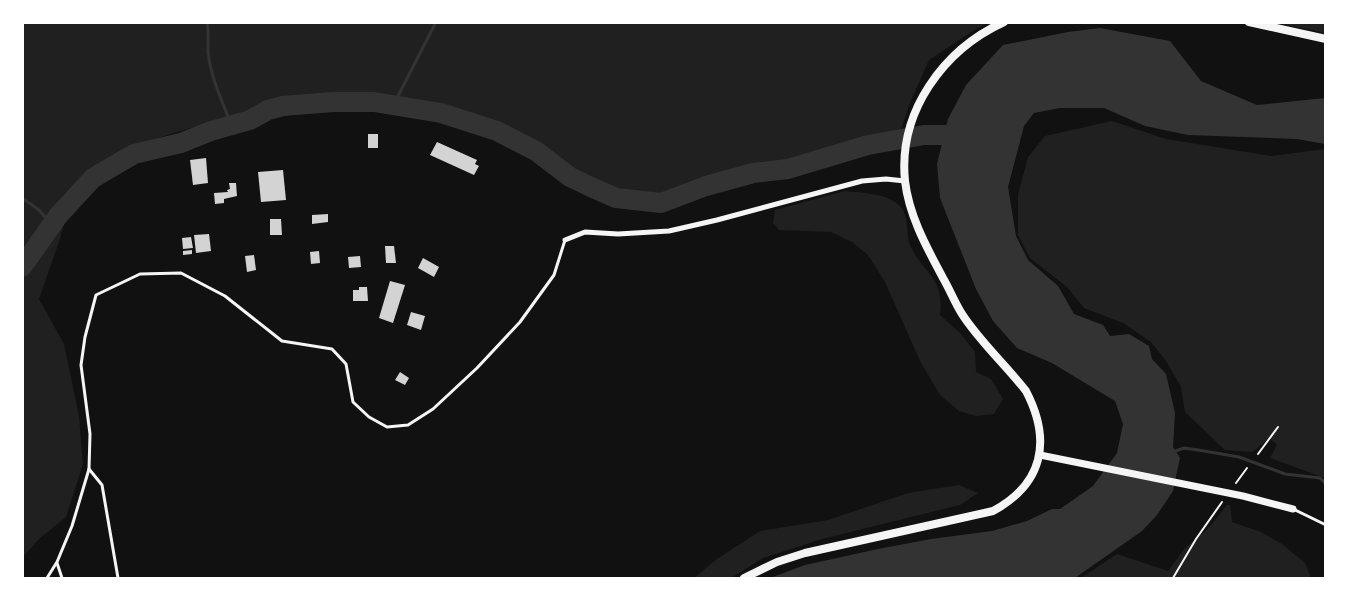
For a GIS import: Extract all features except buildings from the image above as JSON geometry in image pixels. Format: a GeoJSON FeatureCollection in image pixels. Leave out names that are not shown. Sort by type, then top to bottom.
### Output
{"type":"FeatureCollection","features":[{"type":"Feature","properties":{"kind":"main road"},"geometry":{"type":"LineString","coordinates":[[744,579],[777,562],[805,553],[993,511],[1008,503],[1025,487],[1036,466],[1040,455],[1040,426],[1033,404],[1017,379],[962,314],[922,239],[911,208],[905,181],[906,147],[912,122],[920,99],[933,78],[969,42],[1004,22]]}},
{"type":"Feature","properties":{"kind":"main road"},"geometry":{"type":"LineString","coordinates":[[1250,22],[1326,39]]}},
{"type":"Feature","properties":{"kind":"street"},"geometry":{"type":"LineString","coordinates":[[565,240],[585,232],[618,234],[669,231],[862,181],[886,179],[905,181]]}},
{"type":"Feature","properties":{"kind":"street"},"geometry":{"type":"LineString","coordinates":[[1040,455],[1265,500],[1293,509]]}},
{"type":"Feature","properties":{"kind":"lane"},"geometry":{"type":"LineString","coordinates":[[47,579],[72,526],[89,469],[90,434],[81,365],[85,337],[96,295],[140,274],[181,273],[225,296],[282,342],[332,349],[346,364],[353,402],[369,417],[387,427],[408,425],[434,409],[520,322],[554,275],[565,240]]}},
{"type":"Feature","properties":{"kind":"lane"},"geometry":{"type":"LineString","coordinates":[[89,469],[102,485],[118,579]]}},
{"type":"Feature","properties":{"kind":"lane"},"geometry":{"type":"LineString","coordinates":[[1293,509],[1326,525]]}},
{"type":"Feature","properties":{"kind":"lane"},"geometry":{"type":"LineString","coordinates":[[57,562],[62,579]]}},
{"type":"Feature","properties":{"kind":"path"},"geometry":{"type":"LineString","coordinates":[[1258,454],[1278,427]]}},
{"type":"Feature","properties":{"kind":"path"},"geometry":{"type":"LineString","coordinates":[[1236,483],[1247,468]]}},
{"type":"Feature","properties":{"kind":"path"},"geometry":{"type":"LineString","coordinates":[[1173,579],[1196,539],[1222,502]]}},
{"type":"Feature","properties":{"kind":"shaded area"},"geometry":{"type":"Polygon","coordinates":[[[23,22],[989,23],[929,60],[909,105],[900,133],[844,145],[796,160],[736,170],[664,197],[629,193],[590,182],[530,139],[450,110],[372,95],[288,98],[129,147],[74,189],[39,299],[64,344],[79,416],[83,464],[66,517],[39,539],[23,557],[23,22]]]}},
{"type":"Feature","properties":{"kind":"shaded area"},"geometry":{"type":"Polygon","coordinates":[[[1278,23],[1325,23],[1325,33],[1278,23]]]}},
{"type":"Feature","properties":{"kind":"shaded area"},"geometry":{"type":"Polygon","coordinates":[[[1100,28],[1170,41],[1201,81],[1257,105],[1325,98],[1325,144],[1297,139],[1188,135],[1145,126],[1104,108],[1060,108],[1034,113],[1024,126],[1008,187],[1016,236],[1028,260],[1058,286],[1074,314],[1103,325],[1110,336],[1129,334],[1149,346],[1152,359],[1166,374],[1175,413],[1173,447],[1180,458],[1173,491],[1157,515],[1142,531],[1075,578],[770,578],[805,565],[931,539],[992,531],[1027,521],[1052,509],[1060,509],[1093,486],[1117,453],[1123,424],[1115,401],[1052,363],[1017,348],[993,321],[976,289],[940,198],[937,164],[948,119],[966,85],[1003,45],[1100,28]]]}},
{"type":"Feature","properties":{"kind":"shaded area"},"geometry":{"type":"Polygon","coordinates":[[[1112,121],[1166,139],[1271,156],[1325,149],[1325,478],[1270,458],[1277,445],[1270,438],[1252,452],[1225,450],[1185,412],[1181,387],[1166,361],[1151,342],[1123,323],[1084,308],[1067,287],[1030,258],[1018,235],[1018,195],[1028,157],[1045,136],[1112,121]]]}},
{"type":"Feature","properties":{"kind":"shaded area"},"geometry":{"type":"Polygon","coordinates":[[[845,191],[881,196],[893,201],[903,210],[910,244],[937,285],[941,303],[940,315],[961,334],[975,352],[976,372],[991,379],[1003,399],[994,414],[976,416],[959,411],[940,395],[920,361],[885,282],[868,255],[852,242],[831,232],[779,230],[773,223],[775,210],[845,191]]]}},
{"type":"Feature","properties":{"kind":"shaded area"},"geometry":{"type":"Polygon","coordinates":[[[959,485],[978,493],[960,505],[822,539],[763,558],[731,578],[694,578],[717,559],[760,531],[828,520],[908,493],[959,485]]]}},
{"type":"Feature","properties":{"kind":"shaded area"},"geometry":{"type":"Polygon","coordinates":[[[1227,505],[1230,505],[1232,522],[1261,532],[1282,544],[1305,563],[1311,578],[1081,578],[1117,554],[1168,571],[1185,548],[1208,529],[1227,505]]]}},
{"type":"Feature","properties":{"kind":"waterway"},"geometry":{"type":"LineString","coordinates":[[207,22],[211,70],[232,126]]}},
{"type":"Feature","properties":{"kind":"waterway"},"geometry":{"type":"LineString","coordinates":[[396,105],[398,96],[436,22]]}},
{"type":"Feature","properties":{"kind":"waterway"},"geometry":{"type":"LineString","coordinates":[[22,267],[58,216],[93,178],[134,154],[181,143],[211,131],[250,120],[268,110],[283,106],[333,102],[374,102],[441,113],[497,131],[536,151],[570,177],[616,198],[661,203],[706,186],[753,173],[788,169],[868,145],[924,135],[971,135]]}},
{"type":"Feature","properties":{"kind":"waterway"},"geometry":{"type":"LineString","coordinates":[[22,198],[39,210],[52,225]]}},
{"type":"Feature","properties":{"kind":"waterway"},"geometry":{"type":"LineString","coordinates":[[1173,452],[1184,448],[1239,457],[1285,474],[1320,478],[1326,484]]}}]}
